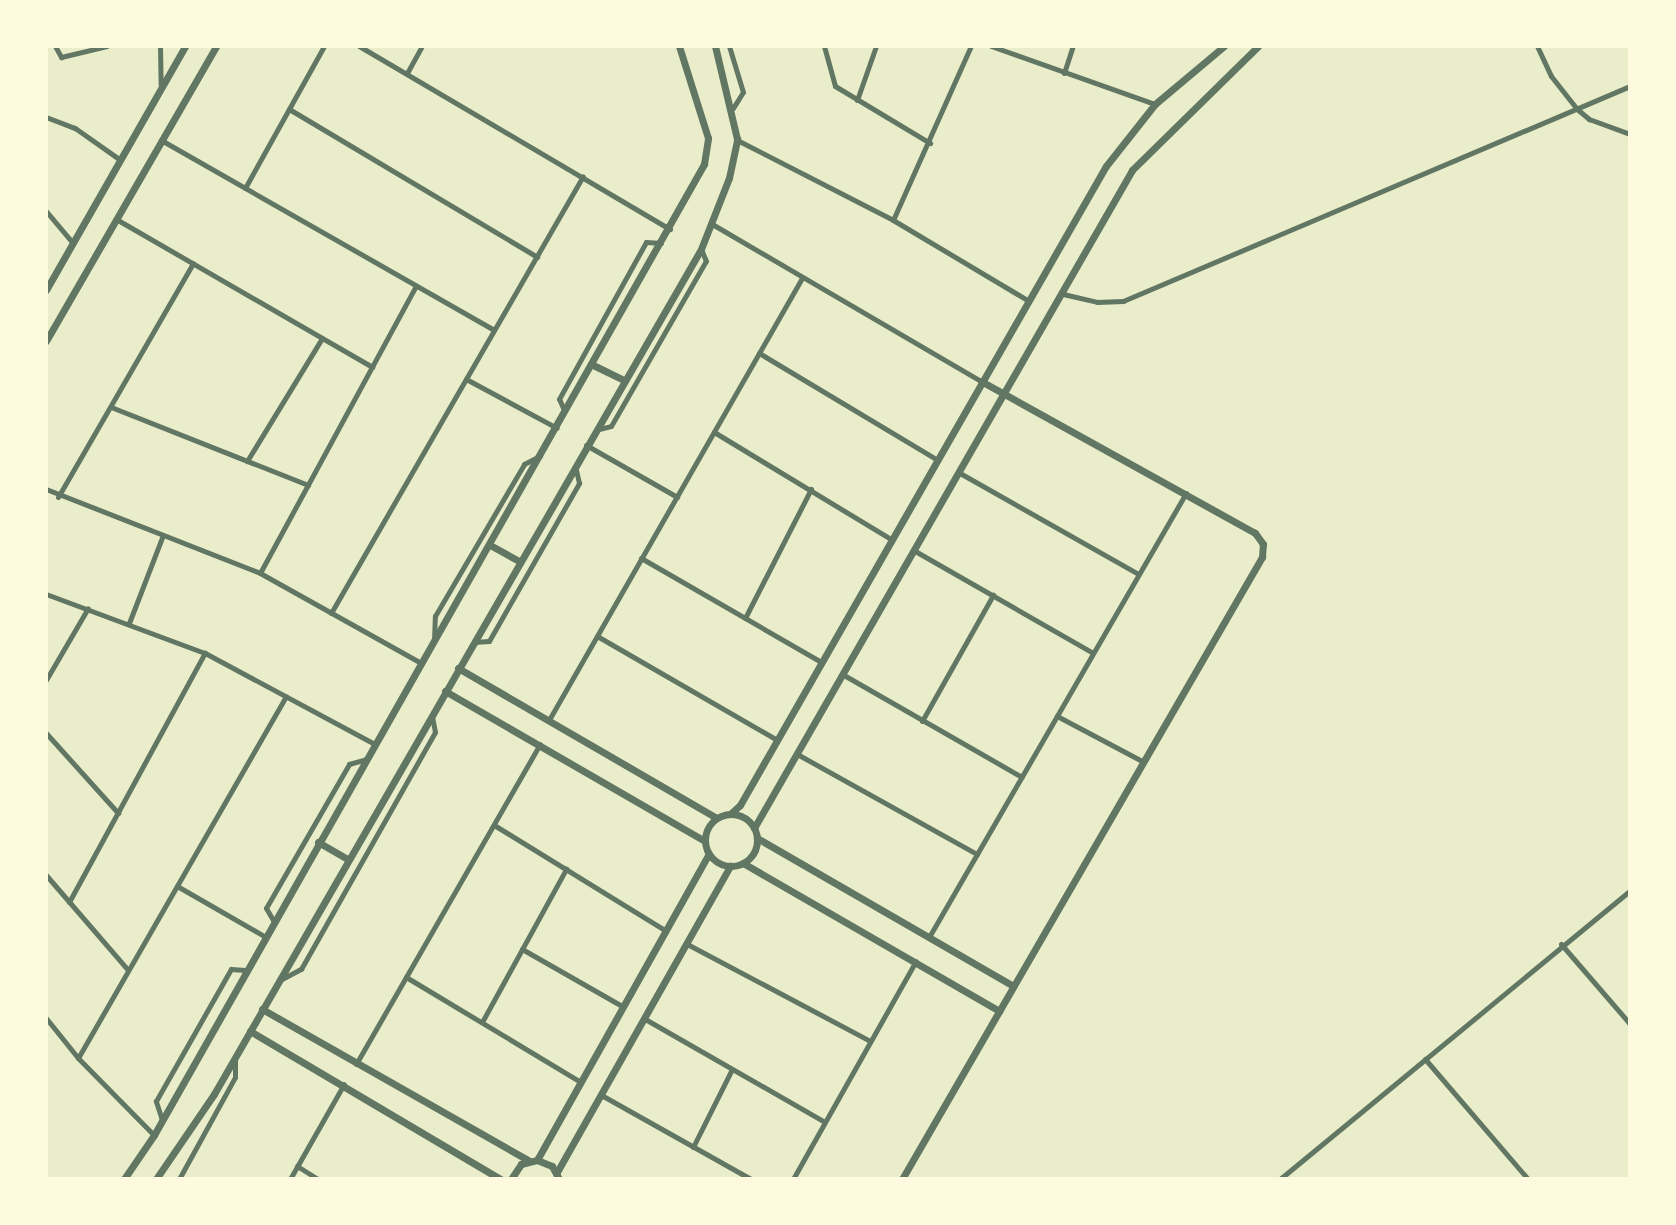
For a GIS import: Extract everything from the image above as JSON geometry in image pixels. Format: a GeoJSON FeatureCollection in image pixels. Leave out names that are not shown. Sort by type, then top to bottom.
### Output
{"type":"FeatureCollection","features":[{"type":"Feature","properties":{"kind":"street"},"geometry":{"type":"LineString","coordinates":[[55,46],[61,57],[107,46]]}},
{"type":"Feature","properties":{"kind":"street"},"geometry":{"type":"LineString","coordinates":[[160,46],[161,86]]}},
{"type":"Feature","properties":{"kind":"street"},"geometry":{"type":"LineString","coordinates":[[46,290],[185,46]]}},
{"type":"Feature","properties":{"kind":"street"},"geometry":{"type":"LineString","coordinates":[[46,341],[48,332],[216,46]]}},
{"type":"Feature","properties":{"kind":"street"},"geometry":{"type":"LineString","coordinates":[[245,188],[324,46]]}},
{"type":"Feature","properties":{"kind":"street"},"geometry":{"type":"LineString","coordinates":[[359,46],[670,229]]}},
{"type":"Feature","properties":{"kind":"street"},"geometry":{"type":"LineString","coordinates":[[407,73],[422,46]]}},
{"type":"Feature","properties":{"kind":"street"},"geometry":{"type":"LineString","coordinates":[[124,1179],[154,1135],[273,920],[593,365],[704,164],[708,138],[679,46]]}},
{"type":"Feature","properties":{"kind":"street"},"geometry":{"type":"LineString","coordinates":[[156,1179],[250,1031],[701,249],[712,224],[737,139],[733,108],[715,46]]}},
{"type":"Feature","properties":{"kind":"street"},"geometry":{"type":"LineString","coordinates":[[729,46],[743,92],[733,108]]}},
{"type":"Feature","properties":{"kind":"street"},"geometry":{"type":"LineString","coordinates":[[824,46],[835,86],[930,143]]}},
{"type":"Feature","properties":{"kind":"street"},"geometry":{"type":"LineString","coordinates":[[857,100],[876,46]]}},
{"type":"Feature","properties":{"kind":"street"},"geometry":{"type":"LineString","coordinates":[[893,220],[971,46]]}},
{"type":"Feature","properties":{"kind":"street"},"geometry":{"type":"LineString","coordinates":[[991,46],[1155,104]]}},
{"type":"Feature","properties":{"kind":"street"},"geometry":{"type":"LineString","coordinates":[[1064,73],[1073,46]]}},
{"type":"Feature","properties":{"kind":"street"},"geometry":{"type":"LineString","coordinates":[[730,814],[777,740],[889,538],[1106,166],[1155,104],[1224,46]]}},
{"type":"Feature","properties":{"kind":"street"},"geometry":{"type":"LineString","coordinates":[[754,828],[1132,170],[1258,46]]}},
{"type":"Feature","properties":{"kind":"street"},"geometry":{"type":"LineString","coordinates":[[1537,46],[1551,76],[1577,109],[1589,119],[1630,134]]}},
{"type":"Feature","properties":{"kind":"street"},"geometry":{"type":"LineString","coordinates":[[1063,294],[1097,302],[1123,301],[1630,86]]}},
{"type":"Feature","properties":{"kind":"street"},"geometry":{"type":"LineString","coordinates":[[289,109],[537,257]]}},
{"type":"Feature","properties":{"kind":"street"},"geometry":{"type":"LineString","coordinates":[[46,117],[75,128],[119,159]]}},
{"type":"Feature","properties":{"kind":"street"},"geometry":{"type":"LineString","coordinates":[[737,139],[893,220],[1027,300]]}},
{"type":"Feature","properties":{"kind":"street"},"geometry":{"type":"LineString","coordinates":[[161,140],[494,331]]}},
{"type":"Feature","properties":{"kind":"street"},"geometry":{"type":"LineString","coordinates":[[331,613],[583,176]]}},
{"type":"Feature","properties":{"kind":"street"},"geometry":{"type":"LineString","coordinates":[[46,211],[72,242]]}},
{"type":"Feature","properties":{"kind":"street"},"geometry":{"type":"LineString","coordinates":[[116,219],[372,367]]}},
{"type":"Feature","properties":{"kind":"street"},"geometry":{"type":"LineString","coordinates":[[712,224],[1003,395],[1255,533],[1263,544],[1262,557],[1140,760],[902,1179]]}},
{"type":"Feature","properties":{"kind":"street"},"geometry":{"type":"LineString","coordinates":[[565,413],[559,399],[646,242],[662,243]]}},
{"type":"Feature","properties":{"kind":"street"},"geometry":{"type":"LineString","coordinates":[[594,431],[611,426],[706,261],[701,249]]}},
{"type":"Feature","properties":{"kind":"street"},"geometry":{"type":"LineString","coordinates":[[58,497],[193,263]]}},
{"type":"Feature","properties":{"kind":"street"},"geometry":{"type":"LineString","coordinates":[[550,718],[802,278]]}},
{"type":"Feature","properties":{"kind":"street"},"geometry":{"type":"LineString","coordinates":[[260,573],[416,286]]}},
{"type":"Feature","properties":{"kind":"street"},"geometry":{"type":"LineString","coordinates":[[247,461],[322,338]]}},
{"type":"Feature","properties":{"kind":"street"},"geometry":{"type":"LineString","coordinates":[[759,353],[936,459]]}},
{"type":"Feature","properties":{"kind":"street"},"geometry":{"type":"LineString","coordinates":[[593,365],[624,380]]}},
{"type":"Feature","properties":{"kind":"street"},"geometry":{"type":"LineString","coordinates":[[466,379],[557,428]]}},
{"type":"Feature","properties":{"kind":"street"},"geometry":{"type":"LineString","coordinates":[[111,407],[308,485]]}},
{"type":"Feature","properties":{"kind":"street"},"geometry":{"type":"LineString","coordinates":[[714,432],[889,538]]}},
{"type":"Feature","properties":{"kind":"street"},"geometry":{"type":"LineString","coordinates":[[586,445],[677,497]]}},
{"type":"Feature","properties":{"kind":"street"},"geometry":{"type":"LineString","coordinates":[[434,641],[435,616],[524,464],[541,455]]}},
{"type":"Feature","properties":{"kind":"street"},"geometry":{"type":"LineString","coordinates":[[473,642],[489,641],[579,483],[574,465]]}},
{"type":"Feature","properties":{"kind":"street"},"geometry":{"type":"LineString","coordinates":[[958,472],[1138,574]]}},
{"type":"Feature","properties":{"kind":"street"},"geometry":{"type":"LineString","coordinates":[[46,489],[58,497],[260,573],[421,664]]}},
{"type":"Feature","properties":{"kind":"street"},"geometry":{"type":"LineString","coordinates":[[745,618],[811,489]]}},
{"type":"Feature","properties":{"kind":"street"},"geometry":{"type":"LineString","coordinates":[[928,938],[1186,493]]}},
{"type":"Feature","properties":{"kind":"street"},"geometry":{"type":"LineString","coordinates":[[129,623],[163,535]]}},
{"type":"Feature","properties":{"kind":"street"},"geometry":{"type":"LineString","coordinates":[[490,545],[519,561]]}},
{"type":"Feature","properties":{"kind":"street"},"geometry":{"type":"LineString","coordinates":[[915,551],[1093,653]]}},
{"type":"Feature","properties":{"kind":"street"},"geometry":{"type":"LineString","coordinates":[[641,558],[821,662]]}},
{"type":"Feature","properties":{"kind":"street"},"geometry":{"type":"LineString","coordinates":[[46,594],[205,653],[375,744]]}},
{"type":"Feature","properties":{"kind":"street"},"geometry":{"type":"LineString","coordinates":[[922,721],[993,595]]}},
{"type":"Feature","properties":{"kind":"street"},"geometry":{"type":"LineString","coordinates":[[46,680],[88,608]]}},
{"type":"Feature","properties":{"kind":"street"},"geometry":{"type":"LineString","coordinates":[[597,636],[777,740]]}},
{"type":"Feature","properties":{"kind":"street"},"geometry":{"type":"LineString","coordinates":[[69,902],[205,653]]}},
{"type":"Feature","properties":{"kind":"street"},"geometry":{"type":"LineString","coordinates":[[458,668],[550,718],[717,818]]}},
{"type":"Feature","properties":{"kind":"street"},"geometry":{"type":"LineString","coordinates":[[842,674],[1022,777]]}},
{"type":"Feature","properties":{"kind":"street"},"geometry":{"type":"LineString","coordinates":[[445,691],[540,743],[705,841],[709,854],[730,866],[743,863],[753,853],[757,838],[754,828],[744,817],[730,814],[717,818],[705,841]]}},
{"type":"Feature","properties":{"kind":"street"},"geometry":{"type":"LineString","coordinates":[[78,1058],[286,697]]}},
{"type":"Feature","properties":{"kind":"street"},"geometry":{"type":"LineString","coordinates":[[279,980],[301,969],[435,732],[432,714]]}},
{"type":"Feature","properties":{"kind":"street"},"geometry":{"type":"LineString","coordinates":[[1057,716],[1140,760]]}},
{"type":"Feature","properties":{"kind":"street"},"geometry":{"type":"LineString","coordinates":[[46,733],[118,813]]}},
{"type":"Feature","properties":{"kind":"street"},"geometry":{"type":"LineString","coordinates":[[356,1064],[540,743]]}},
{"type":"Feature","properties":{"kind":"street"},"geometry":{"type":"LineString","coordinates":[[797,754],[977,854]]}},
{"type":"Feature","properties":{"kind":"street"},"geometry":{"type":"LineString","coordinates":[[273,920],[266,908],[349,764],[366,759]]}},
{"type":"Feature","properties":{"kind":"street"},"geometry":{"type":"LineString","coordinates":[[494,825],[665,930]]}},
{"type":"Feature","properties":{"kind":"street"},"geometry":{"type":"LineString","coordinates":[[757,838],[1013,986]]}},
{"type":"Feature","properties":{"kind":"street"},"geometry":{"type":"LineString","coordinates":[[318,842],[348,859]]}},
{"type":"Feature","properties":{"kind":"street"},"geometry":{"type":"LineString","coordinates":[[511,1179],[532,1160],[709,854]]}},
{"type":"Feature","properties":{"kind":"street"},"geometry":{"type":"LineString","coordinates":[[743,863],[999,1011]]}},
{"type":"Feature","properties":{"kind":"street"},"geometry":{"type":"LineString","coordinates":[[262,1009],[558,1176],[730,866]]}},
{"type":"Feature","properties":{"kind":"street"},"geometry":{"type":"LineString","coordinates":[[482,1022],[566,869]]}},
{"type":"Feature","properties":{"kind":"street"},"geometry":{"type":"LineString","coordinates":[[46,875],[128,970]]}},
{"type":"Feature","properties":{"kind":"street"},"geometry":{"type":"LineString","coordinates":[[177,886],[264,936]]}},
{"type":"Feature","properties":{"kind":"street"},"geometry":{"type":"LineString","coordinates":[[1280,1179],[1630,890]]}},
{"type":"Feature","properties":{"kind":"street"},"geometry":{"type":"LineString","coordinates":[[687,944],[870,1041]]}},
{"type":"Feature","properties":{"kind":"street"},"geometry":{"type":"LineString","coordinates":[[1561,944],[1630,1024]]}},
{"type":"Feature","properties":{"kind":"street"},"geometry":{"type":"LineString","coordinates":[[522,949],[622,1006]]}},
{"type":"Feature","properties":{"kind":"street"},"geometry":{"type":"LineString","coordinates":[[793,1179],[916,961]]}},
{"type":"Feature","properties":{"kind":"street"},"geometry":{"type":"LineString","coordinates":[[162,1120],[156,1101],[231,969],[245,970]]}},
{"type":"Feature","properties":{"kind":"street"},"geometry":{"type":"LineString","coordinates":[[406,977],[579,1081]]}},
{"type":"Feature","properties":{"kind":"street"},"geometry":{"type":"LineString","coordinates":[[46,1018],[78,1058],[154,1135]]}},
{"type":"Feature","properties":{"kind":"street"},"geometry":{"type":"LineString","coordinates":[[645,1019],[825,1122]]}},
{"type":"Feature","properties":{"kind":"street"},"geometry":{"type":"LineString","coordinates":[[250,1031],[500,1179]]}},
{"type":"Feature","properties":{"kind":"street"},"geometry":{"type":"LineString","coordinates":[[179,1179],[235,1077],[234,1057]]}},
{"type":"Feature","properties":{"kind":"street"},"geometry":{"type":"LineString","coordinates":[[1425,1059],[1528,1179]]}},
{"type":"Feature","properties":{"kind":"street"},"geometry":{"type":"LineString","coordinates":[[693,1147],[732,1069]]}},
{"type":"Feature","properties":{"kind":"street"},"geometry":{"type":"LineString","coordinates":[[290,1179],[344,1084]]}},
{"type":"Feature","properties":{"kind":"street"},"geometry":{"type":"LineString","coordinates":[[603,1096],[751,1179]]}},
{"type":"Feature","properties":{"kind":"street"},"geometry":{"type":"LineString","coordinates":[[297,1166],[318,1179]]}}]}
